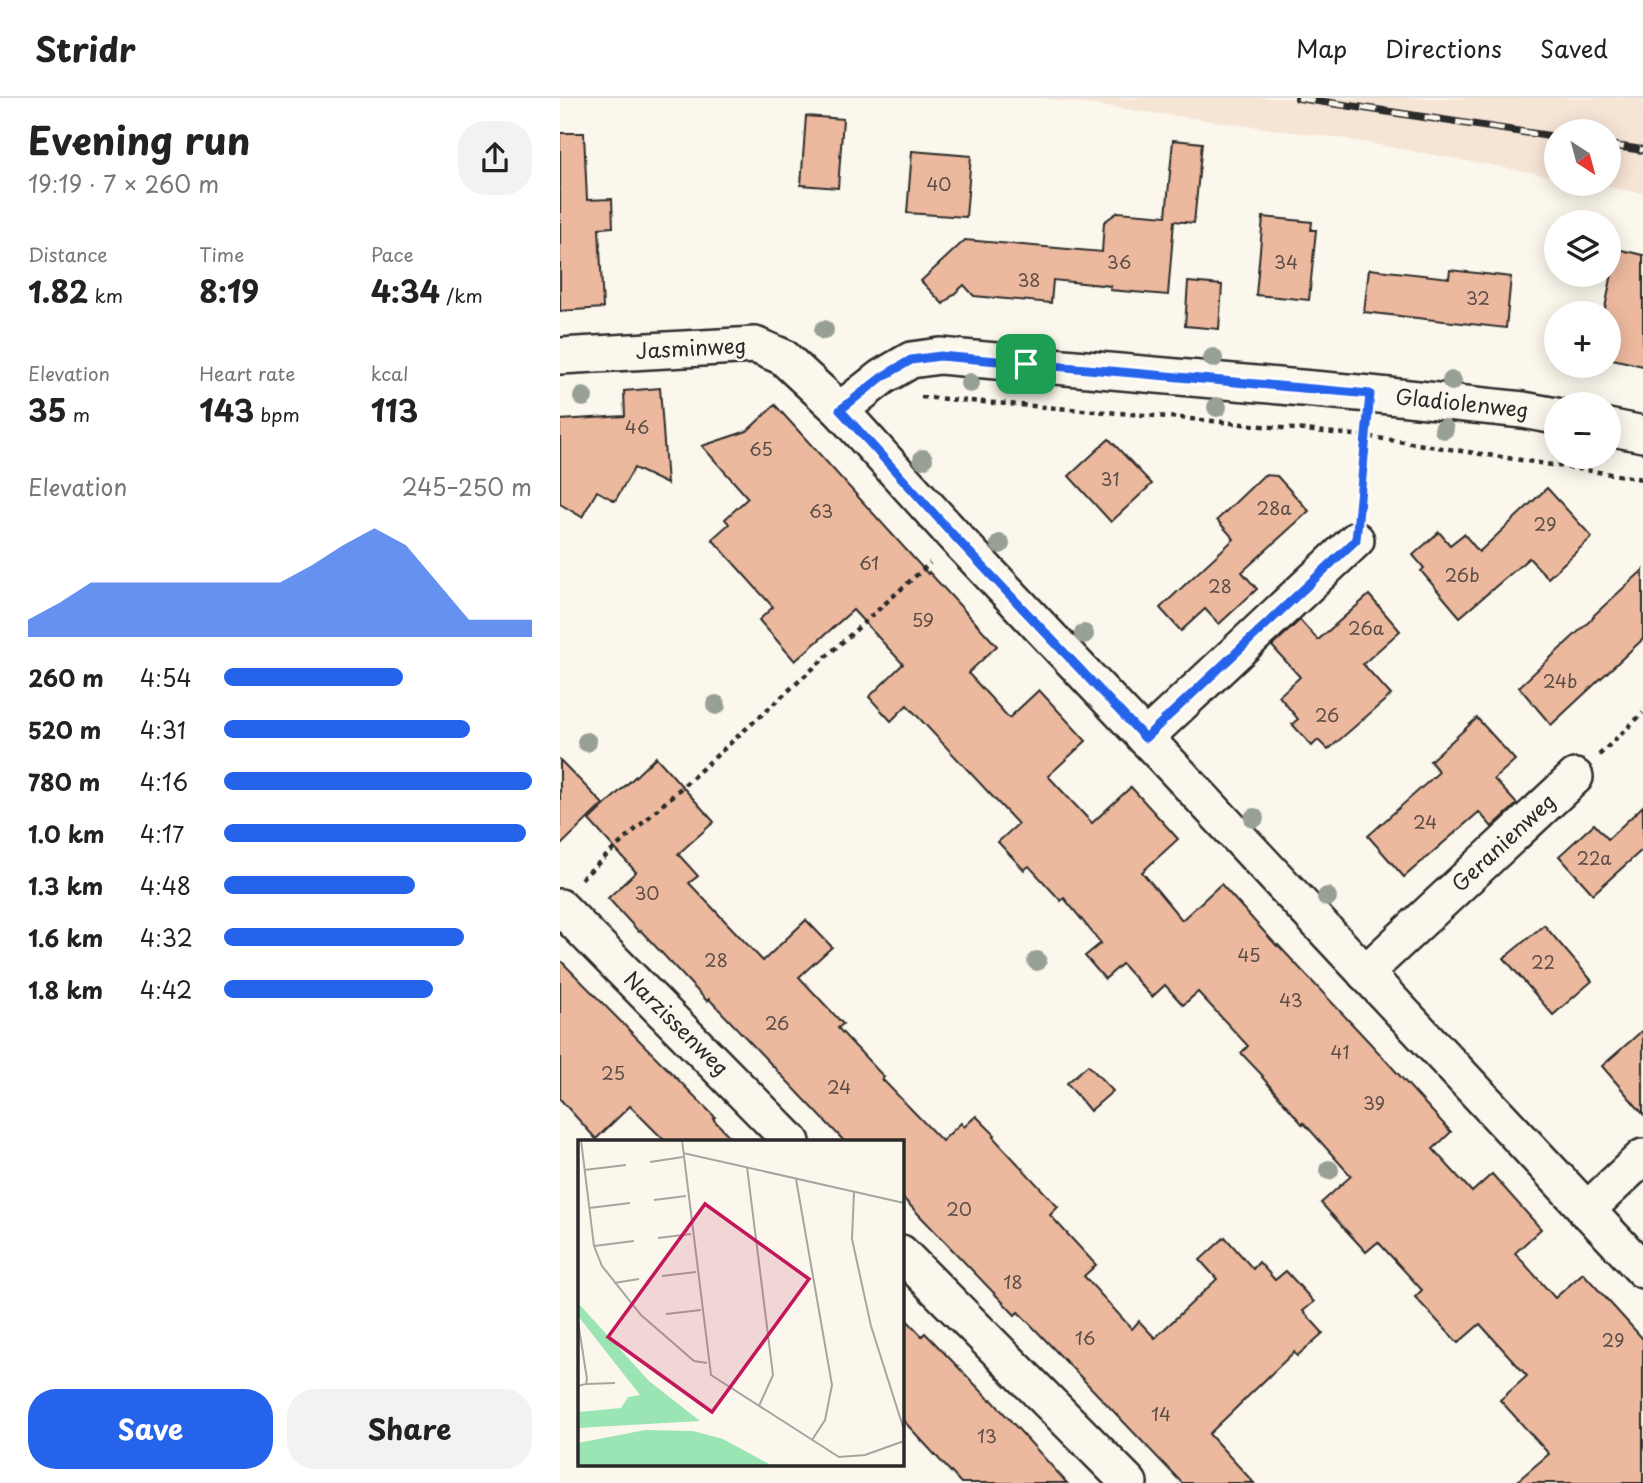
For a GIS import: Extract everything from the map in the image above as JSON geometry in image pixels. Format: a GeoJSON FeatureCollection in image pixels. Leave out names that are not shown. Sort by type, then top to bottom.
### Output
{"type":"FeatureCollection","features":[{"type":"Feature","properties":{"kind":"street","name":"Jasminweg"},"geometry":{"type":"LineString","coordinates":[[560,356],[755,345],[783,357],[840,410]]}},
{"type":"Feature","properties":{"kind":"street","name":"Gladiolenweg"},"geometry":{"type":"LineString","coordinates":[[840,410],[882,377],[911,360],[940,356],[1370,394],[1544,414]]}},
{"type":"Feature","properties":{"kind":"street"},"geometry":{"type":"LineString","coordinates":[[840,410],[957,539],[1643,1270]]}},
{"type":"Feature","properties":{"kind":"street"},"geometry":{"type":"LineString","coordinates":[[1621,430],[1643,434]]}},
{"type":"Feature","properties":{"kind":"street"},"geometry":{"type":"LineString","coordinates":[[1145,738],[1356,540]]}},
{"type":"Feature","properties":{"kind":"street","name":"Geranienweg"},"geometry":{"type":"LineString","coordinates":[[1364,973],[1576,777]]}},
{"type":"Feature","properties":{"kind":"street","name":"Narzissenweg"},"geometry":{"type":"LineString","coordinates":[[570,894],[790,1140]]}},
{"type":"Feature","properties":{"kind":"street"},"geometry":{"type":"LineString","coordinates":[[1587,1211],[1643,1157]]}},
{"type":"Feature","properties":{"kind":"street"},"geometry":{"type":"LineString","coordinates":[[903,1255],[1129,1483]]}},
{"type":"Feature","properties":{"kind":"path"},"geometry":{"type":"LineString","coordinates":[[1356,540],[1370,394]]}},
{"type":"Feature","properties":{"kind":"path"},"geometry":{"type":"LineString","coordinates":[[920,397],[1365,436],[1643,479]]}},
{"type":"Feature","properties":{"kind":"path"},"geometry":{"type":"LineString","coordinates":[[570,894],[737,737],[957,539]]}},
{"type":"Feature","properties":{"kind":"path","name":"Geranienweg"},"geometry":{"type":"LineString","coordinates":[[1576,777],[1643,713]]}},
{"type":"Feature","properties":{"kind":"shaded area"},"geometry":{"type":"Polygon","coordinates":[[[1042,98],[1643,98],[1643,193],[1621,189],[1621,119],[1544,119],[1544,175],[1346,139],[1042,98]]]}},
{"type":"Feature","properties":{"kind":"building"},"geometry":{"type":"Polygon","coordinates":[[[806,116],[843,119],[838,188],[801,185],[806,116]]]}},
{"type":"Feature","properties":{"kind":"building"},"geometry":{"type":"Polygon","coordinates":[[[560,133],[584,133],[587,200],[612,199],[613,227],[599,228],[603,308],[560,311],[560,133]]]}},
{"type":"Feature","properties":{"kind":"building"},"geometry":{"type":"Polygon","coordinates":[[[1173,140],[1202,143],[1194,223],[1174,221],[1168,295],[1110,290],[1111,286],[1053,280],[1051,303],[974,296],[964,285],[943,304],[921,281],[965,240],[1102,252],[1104,222],[1118,212],[1166,216],[1173,140]]]}},
{"type":"Feature","properties":{"kind":"building"},"geometry":{"type":"Polygon","coordinates":[[[912,151],[971,156],[966,217],[907,213],[912,151]]]}},
{"type":"Feature","properties":{"kind":"building"},"geometry":{"type":"Polygon","coordinates":[[[1263,217],[1312,222],[1311,230],[1316,230],[1309,300],[1256,295],[1263,217]]]}},
{"type":"Feature","properties":{"kind":"building"},"geometry":{"type":"Polygon","coordinates":[[[1621,250],[1643,255],[1643,366],[1621,361],[1621,301],[1606,301],[1609,287],[1621,287],[1621,250]]]}},
{"type":"Feature","properties":{"kind":"building"},"geometry":{"type":"Polygon","coordinates":[[[1369,269],[1449,278],[1450,270],[1511,277],[1506,328],[1364,312],[1369,269]]]}},
{"type":"Feature","properties":{"kind":"building"},"geometry":{"type":"Polygon","coordinates":[[[1188,282],[1222,285],[1219,329],[1185,326],[1188,282]]]}},
{"type":"Feature","properties":{"kind":"building"},"geometry":{"type":"Polygon","coordinates":[[[660,388],[667,484],[634,468],[615,501],[597,491],[582,517],[560,504],[560,420],[625,416],[624,391],[660,388]]]}},
{"type":"Feature","properties":{"kind":"building"},"geometry":{"type":"Polygon","coordinates":[[[775,405],[997,646],[968,673],[1009,718],[1039,690],[1086,741],[1048,776],[1092,823],[1131,787],[1178,839],[1142,872],[1182,920],[1221,884],[1451,1132],[1433,1149],[1472,1192],[1492,1174],[1541,1229],[1515,1253],[1555,1298],[1583,1273],[1643,1339],[1643,1483],[1515,1483],[1549,1454],[1500,1400],[1527,1376],[1480,1324],[1458,1343],[1415,1297],[1422,1290],[1378,1242],[1366,1252],[1321,1203],[1351,1176],[1241,1053],[1248,1046],[1198,992],[1183,1005],[1165,985],[1152,997],[1122,964],[1105,979],[1085,956],[1101,943],[1064,898],[1061,901],[1029,866],[1024,870],[998,842],[1018,824],[907,705],[891,721],[869,697],[903,664],[853,610],[795,661],[759,620],[773,607],[712,539],[729,524],[725,519],[748,498],[702,446],[747,431],[775,405]]]}},
{"type":"Feature","properties":{"kind":"building"},"geometry":{"type":"Polygon","coordinates":[[[1109,439],[1152,484],[1111,522],[1069,476],[1109,439]]]}},
{"type":"Feature","properties":{"kind":"building"},"geometry":{"type":"Polygon","coordinates":[[[1264,475],[1277,476],[1309,511],[1242,572],[1257,589],[1219,624],[1205,609],[1181,631],[1160,608],[1234,539],[1217,520],[1264,475]]]}},
{"type":"Feature","properties":{"kind":"building"},"geometry":{"type":"Polygon","coordinates":[[[1547,488],[1592,537],[1548,578],[1529,558],[1460,617],[1421,571],[1424,568],[1413,555],[1439,532],[1450,545],[1464,534],[1479,552],[1547,488]]]}},
{"type":"Feature","properties":{"kind":"building"},"geometry":{"type":"Polygon","coordinates":[[[1643,570],[1643,639],[1551,725],[1519,687],[1643,570]]]}},
{"type":"Feature","properties":{"kind":"building"},"geometry":{"type":"Polygon","coordinates":[[[1369,595],[1400,631],[1363,664],[1391,695],[1328,750],[1318,740],[1312,746],[1292,724],[1298,719],[1279,696],[1300,677],[1272,646],[1300,620],[1318,640],[1369,595]]]}},
{"type":"Feature","properties":{"kind":"building"},"geometry":{"type":"Polygon","coordinates":[[[1477,718],[1515,760],[1494,779],[1517,804],[1492,827],[1479,812],[1404,877],[1368,836],[1439,772],[1430,761],[1477,718]]]}},
{"type":"Feature","properties":{"kind":"building"},"geometry":{"type":"Polygon","coordinates":[[[656,757],[714,822],[678,854],[698,876],[689,883],[763,961],[806,920],[832,947],[799,977],[843,1024],[838,1028],[884,1077],[882,1079],[942,1141],[961,1123],[964,1127],[976,1116],[995,1135],[993,1137],[1058,1207],[1050,1215],[1096,1265],[1084,1276],[1132,1329],[1139,1321],[1155,1338],[1217,1279],[1200,1260],[1225,1237],[1253,1269],[1259,1262],[1275,1280],[1286,1271],[1314,1302],[1303,1311],[1323,1333],[1297,1356],[1294,1352],[1209,1434],[1254,1483],[1182,1483],[1031,1325],[1018,1312],[1015,1315],[903,1198],[903,1140],[843,1140],[608,898],[636,872],[589,820],[656,757]]]}},
{"type":"Feature","properties":{"kind":"building"},"geometry":{"type":"Polygon","coordinates":[[[560,760],[603,804],[560,846],[560,760]]]}},
{"type":"Feature","properties":{"kind":"building"},"geometry":{"type":"Polygon","coordinates":[[[1643,806],[1643,849],[1593,894],[1559,856],[1594,824],[1608,839],[1643,806]]]}},
{"type":"Feature","properties":{"kind":"building"},"geometry":{"type":"Polygon","coordinates":[[[1544,925],[1592,981],[1553,1015],[1504,958],[1544,925]]]}},
{"type":"Feature","properties":{"kind":"building"},"geometry":{"type":"Polygon","coordinates":[[[560,960],[715,1117],[713,1119],[733,1140],[664,1140],[630,1106],[596,1139],[560,1099],[560,960]]]}},
{"type":"Feature","properties":{"kind":"building"},"geometry":{"type":"Polygon","coordinates":[[[1643,1030],[1643,1114],[1602,1066],[1643,1030]]]}},
{"type":"Feature","properties":{"kind":"building"},"geometry":{"type":"Polygon","coordinates":[[[1088,1065],[1113,1091],[1090,1111],[1067,1083],[1088,1065]]]}},
{"type":"Feature","properties":{"kind":"building"},"geometry":{"type":"Polygon","coordinates":[[[903,1316],[922,1336],[925,1333],[991,1399],[1067,1483],[961,1483],[903,1420],[903,1316]]]}},
{"type":"Feature","properties":{"kind":"railway"},"geometry":{"type":"LineString","coordinates":[[1298,98],[1544,135]]}},
{"type":"Feature","properties":{"kind":"railway"},"geometry":{"type":"LineString","coordinates":[[1621,147],[1643,150]]}},
{"type":"Feature","properties":{"kind":"route"},"geometry":{"type":"LineString","coordinates":[[940,356],[1026,364],[1370,394],[1356,540],[1145,738],[957,539],[840,410],[882,377],[911,360],[940,356]]}}]}
